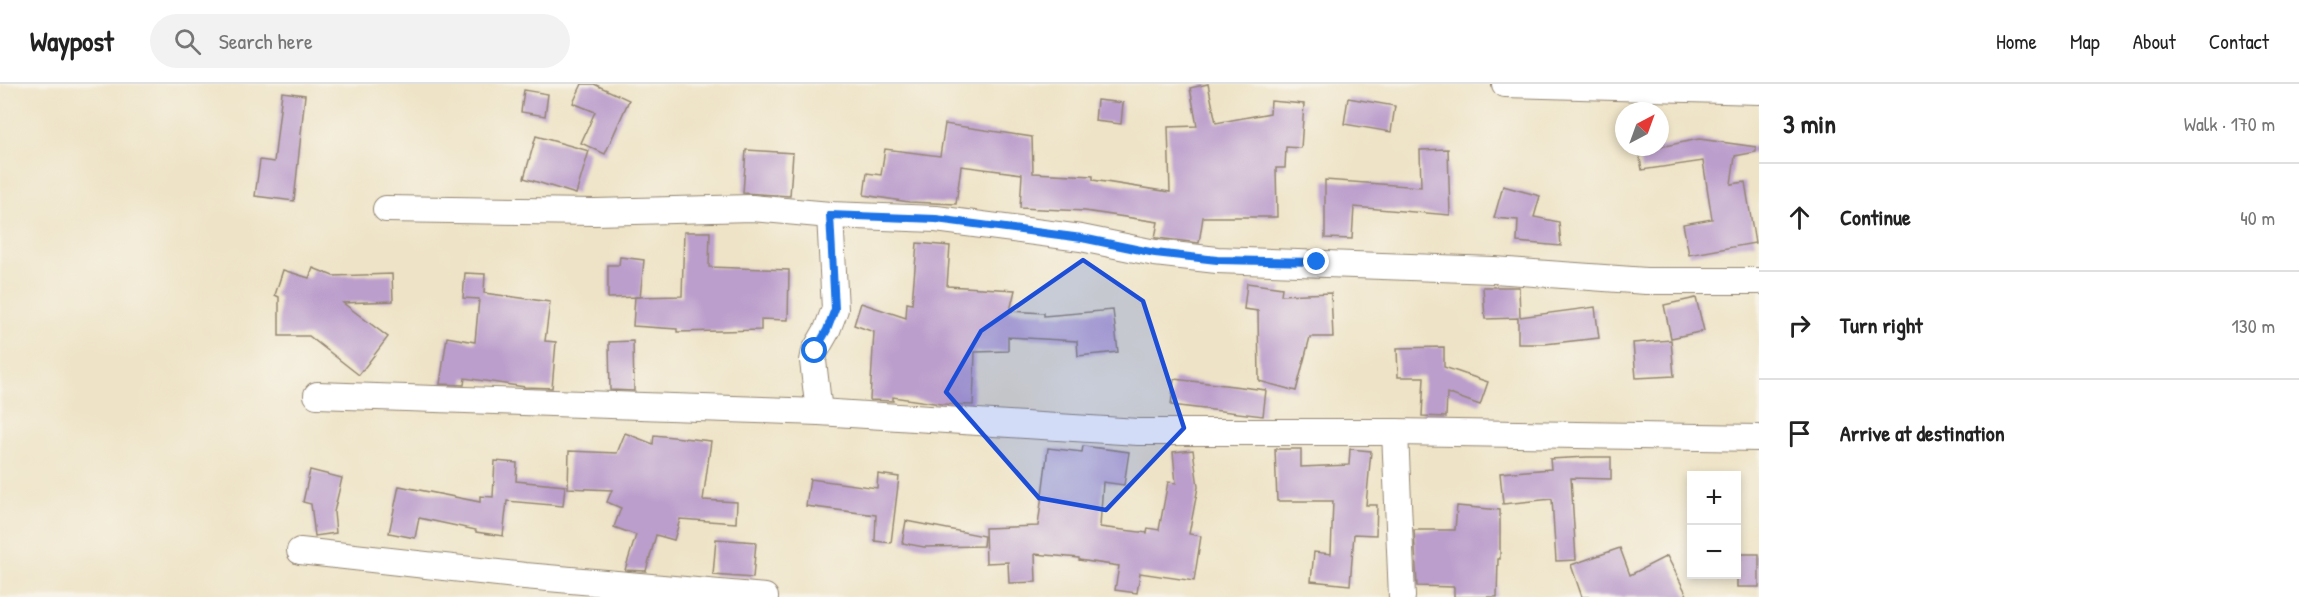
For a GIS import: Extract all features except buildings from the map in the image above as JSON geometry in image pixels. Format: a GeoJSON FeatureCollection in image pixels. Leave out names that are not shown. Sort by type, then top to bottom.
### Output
{"type":"FeatureCollection","features":[{"type":"Feature","properties":{"kind":"street"},"geometry":{"type":"LineString","coordinates":[[1505,84],[1759,91]]}},
{"type":"Feature","properties":{"kind":"street"},"geometry":{"type":"LineString","coordinates":[[386,209],[595,212],[752,208],[830,215],[936,219],[1082,238],[1155,253],[1217,260],[1494,270],[1646,281],[1759,281]]}},
{"type":"Feature","properties":{"kind":"street"},"geometry":{"type":"LineString","coordinates":[[819,412],[813,361],[815,351],[827,330],[835,309],[830,215]]}},
{"type":"Feature","properties":{"kind":"street"},"geometry":{"type":"LineString","coordinates":[[317,395],[819,412],[1138,432],[1395,432],[1759,438]]}},
{"type":"Feature","properties":{"kind":"street"},"geometry":{"type":"LineString","coordinates":[[1395,432],[1402,597]]}},
{"type":"Feature","properties":{"kind":"street"},"geometry":{"type":"LineString","coordinates":[[300,551],[523,586],[765,597]]}},
{"type":"Feature","properties":{"kind":"highlighted area"},"geometry":{"type":"Polygon","coordinates":[[[1083,260],[1143,301],[1184,428],[1106,510],[1039,498],[946,392],[981,331],[1083,260]]]}},
{"type":"Feature","properties":{"kind":"route"},"geometry":{"type":"LineString","coordinates":[[815,351],[827,330],[835,309],[830,215],[936,219],[1082,238],[1155,253],[1217,260],[1317,262]]}}]}
